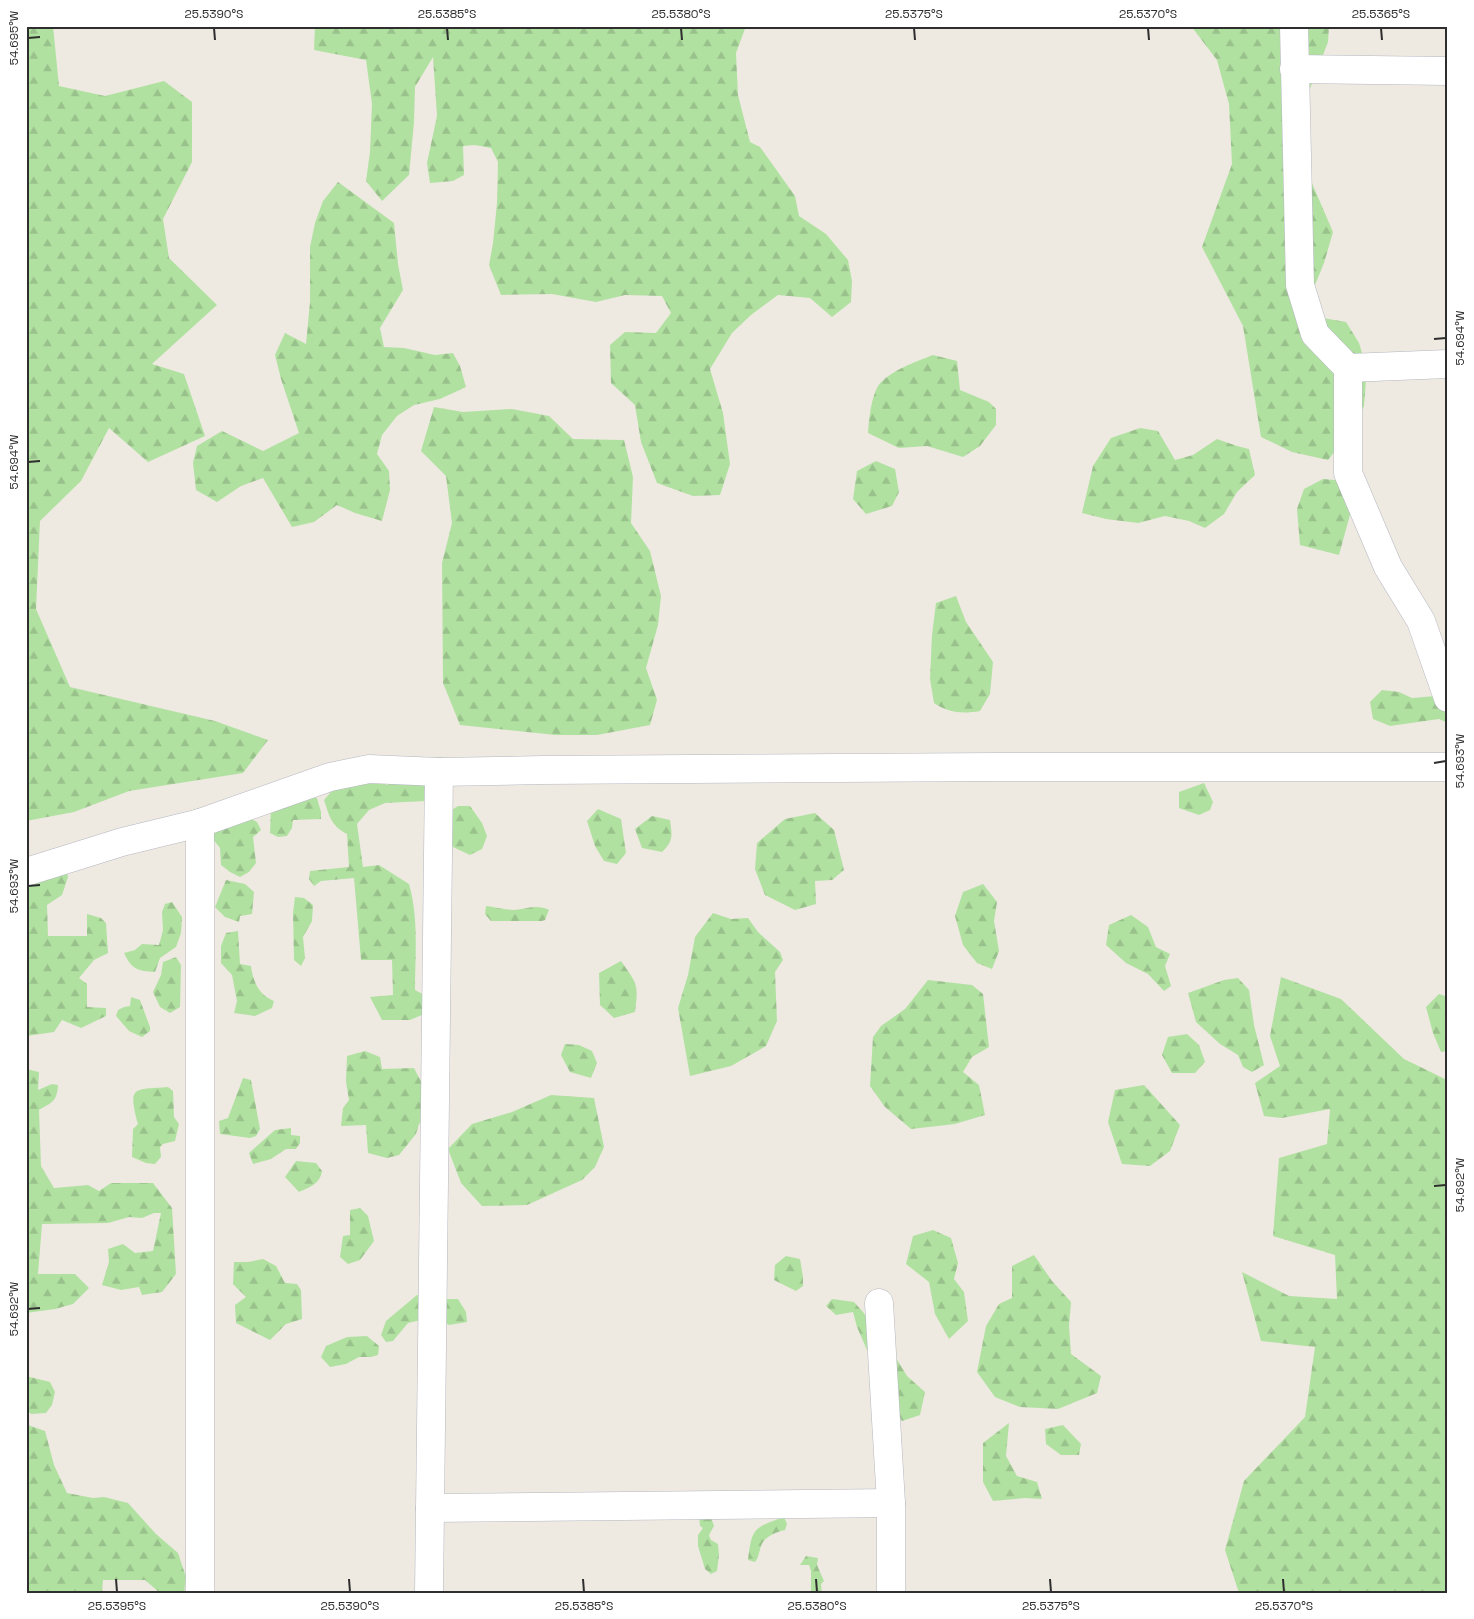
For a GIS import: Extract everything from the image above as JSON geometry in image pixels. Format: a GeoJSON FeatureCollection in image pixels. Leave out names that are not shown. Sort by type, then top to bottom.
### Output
{"type":"FeatureCollection","features":[{"type":"Feature","properties":{"kind":"street"},"geometry":{"type":"LineString","coordinates":[[1294,26],[1300,285],[1315,334],[1348,368],[1348,473],[1388,567],[1421,620],[1448,698]]}},
{"type":"Feature","properties":{"kind":"street"},"geometry":{"type":"LineString","coordinates":[[1294,69],[1448,71]]}},
{"type":"Feature","properties":{"kind":"street"},"geometry":{"type":"LineString","coordinates":[[1348,368],[1448,364]]}},
{"type":"Feature","properties":{"kind":"street"},"geometry":{"type":"LineString","coordinates":[[26,872],[122,842],[200,823],[330,777],[369,769],[439,772],[983,767],[1448,766]]}},
{"type":"Feature","properties":{"kind":"street"},"geometry":{"type":"LineString","coordinates":[[429,1593],[439,772]]}},
{"type":"Feature","properties":{"kind":"street"},"geometry":{"type":"LineString","coordinates":[[200,823],[200,1593]]}},
{"type":"Feature","properties":{"kind":"street"},"geometry":{"type":"LineString","coordinates":[[879,1303],[891,1503],[891,1593]]}},
{"type":"Feature","properties":{"kind":"street"},"geometry":{"type":"LineString","coordinates":[[430,1508],[891,1503]]}},
{"type":"Feature","properties":{"kind":"green space"},"geometry":{"type":"Polygon","coordinates":[[[26,26],[53,26],[59,86],[105,96],[164,81],[192,102],[192,162],[163,219],[169,258],[217,305],[152,364],[184,374],[205,436],[148,462],[109,428],[81,481],[40,521],[36,609],[70,687],[215,721],[268,740],[243,773],[129,791],[74,812],[26,821],[26,26]]]}},
{"type":"Feature","properties":{"kind":"green space"},"geometry":{"type":"Polygon","coordinates":[[[315,26],[746,26],[736,53],[738,95],[750,142],[760,147],[795,196],[799,216],[826,234],[848,260],[852,281],[851,302],[832,317],[810,298],[778,295],[751,315],[732,333],[710,369],[723,413],[730,464],[720,495],[693,496],[657,483],[641,442],[635,405],[611,383],[610,345],[625,332],[656,333],[671,313],[662,296],[625,295],[596,302],[552,294],[501,295],[489,265],[497,203],[498,162],[491,148],[475,145],[463,146],[464,175],[453,181],[430,183],[427,163],[437,116],[433,57],[415,87],[409,175],[382,201],[366,181],[370,152],[372,104],[366,60],[314,50],[315,26]]]}},
{"type":"Feature","properties":{"kind":"green space"},"geometry":{"type":"Polygon","coordinates":[[[1191,26],[1329,26],[1328,42],[1308,94],[1311,181],[1333,232],[1324,263],[1310,297],[1311,316],[1346,322],[1359,343],[1367,369],[1364,406],[1352,429],[1328,460],[1292,452],[1261,437],[1243,326],[1202,247],[1232,164],[1229,104],[1217,60],[1191,26]]]}},
{"type":"Feature","properties":{"kind":"green space"},"geometry":{"type":"Polygon","coordinates":[[[338,182],[394,223],[403,290],[380,328],[384,347],[404,348],[435,355],[453,353],[460,366],[466,387],[440,399],[414,405],[397,416],[382,435],[377,454],[389,471],[390,490],[382,521],[355,513],[337,505],[314,522],[292,527],[263,478],[241,486],[217,502],[196,490],[193,463],[197,446],[222,431],[263,451],[299,433],[275,355],[285,333],[306,344],[310,302],[310,247],[315,223],[323,201],[338,182]]]}},
{"type":"Feature","properties":{"kind":"green space"},"geometry":{"type":"Polygon","coordinates":[[[933,355],[957,361],[960,390],[989,402],[996,409],[996,425],[980,446],[963,457],[927,446],[899,448],[868,433],[872,402],[878,386],[883,380],[896,371],[933,355]]]}},
{"type":"Feature","properties":{"kind":"green space"},"geometry":{"type":"Polygon","coordinates":[[[434,407],[463,412],[512,409],[549,416],[573,439],[624,440],[633,477],[631,523],[650,551],[661,596],[658,625],[646,668],[657,700],[650,725],[597,735],[556,735],[460,725],[443,683],[442,563],[452,523],[446,476],[421,451],[434,407]]]}},
{"type":"Feature","properties":{"kind":"green space"},"geometry":{"type":"Polygon","coordinates":[[[1140,428],[1158,431],[1175,460],[1193,455],[1217,439],[1249,449],[1255,475],[1237,492],[1224,514],[1205,528],[1189,521],[1165,516],[1138,523],[1106,519],[1082,513],[1093,466],[1111,438],[1140,428]]]}},
{"type":"Feature","properties":{"kind":"green space"},"geometry":{"type":"Polygon","coordinates":[[[876,461],[895,469],[899,492],[892,506],[866,514],[853,499],[857,471],[876,461]]]}},
{"type":"Feature","properties":{"kind":"green space"},"geometry":{"type":"Polygon","coordinates":[[[1323,479],[1346,481],[1351,511],[1339,555],[1300,545],[1297,509],[1304,489],[1323,479]]]}},
{"type":"Feature","properties":{"kind":"green space"},"geometry":{"type":"Polygon","coordinates":[[[956,596],[966,622],[993,662],[990,694],[980,711],[956,712],[934,703],[930,679],[936,603],[956,596]]]}},
{"type":"Feature","properties":{"kind":"green space"},"geometry":{"type":"Polygon","coordinates":[[[1382,690],[1399,692],[1412,698],[1448,695],[1448,723],[1439,719],[1390,726],[1373,719],[1370,702],[1382,690]]]}},
{"type":"Feature","properties":{"kind":"green space"},"geometry":{"type":"Polygon","coordinates":[[[409,772],[429,779],[426,801],[385,803],[369,810],[357,824],[363,867],[379,865],[409,884],[415,923],[415,990],[428,997],[429,1012],[410,1020],[382,1020],[370,997],[393,995],[392,960],[361,960],[354,878],[321,881],[314,886],[309,879],[310,871],[349,867],[347,834],[334,824],[324,800],[337,785],[374,779],[387,785],[409,772]]]}},
{"type":"Feature","properties":{"kind":"green space"},"geometry":{"type":"Polygon","coordinates":[[[1204,783],[1213,802],[1210,810],[1199,815],[1179,808],[1179,792],[1204,783]]]}},
{"type":"Feature","properties":{"kind":"green space"},"geometry":{"type":"Polygon","coordinates":[[[307,797],[317,798],[321,819],[293,820],[292,828],[287,836],[278,837],[270,833],[271,809],[307,797]]]}},
{"type":"Feature","properties":{"kind":"green space"},"geometry":{"type":"Polygon","coordinates":[[[458,806],[470,806],[482,823],[487,836],[482,849],[470,855],[453,847],[447,829],[447,813],[458,806]]]}},
{"type":"Feature","properties":{"kind":"green space"},"geometry":{"type":"Polygon","coordinates":[[[598,809],[621,819],[626,853],[617,864],[604,861],[595,846],[587,821],[598,809]]]}},
{"type":"Feature","properties":{"kind":"green space"},"geometry":{"type":"Polygon","coordinates":[[[240,812],[257,822],[261,830],[253,837],[256,863],[249,872],[240,877],[221,865],[220,848],[209,834],[240,812]]]}},
{"type":"Feature","properties":{"kind":"green space"},"geometry":{"type":"Polygon","coordinates":[[[815,813],[834,830],[844,870],[832,880],[815,881],[816,904],[795,910],[765,895],[755,869],[757,843],[785,819],[815,813]]]}},
{"type":"Feature","properties":{"kind":"green space"},"geometry":{"type":"Polygon","coordinates":[[[652,816],[670,820],[671,838],[669,844],[662,852],[642,848],[635,829],[652,816]]]}},
{"type":"Feature","properties":{"kind":"green space"},"geometry":{"type":"Polygon","coordinates":[[[64,860],[68,877],[62,895],[47,905],[48,936],[87,936],[87,914],[101,918],[106,923],[108,953],[94,960],[79,978],[87,984],[87,1007],[106,1008],[106,1016],[81,1028],[62,1020],[54,1032],[27,1036],[26,867],[64,860]]]}},
{"type":"Feature","properties":{"kind":"green space"},"geometry":{"type":"Polygon","coordinates":[[[226,880],[245,884],[254,892],[252,914],[240,916],[239,922],[225,917],[215,907],[226,880]]]}},
{"type":"Feature","properties":{"kind":"green space"},"geometry":{"type":"Polygon","coordinates":[[[983,884],[997,902],[994,921],[999,951],[992,969],[977,963],[963,945],[955,916],[963,892],[983,884]]]}},
{"type":"Feature","properties":{"kind":"green space"},"geometry":{"type":"Polygon","coordinates":[[[295,897],[304,898],[313,905],[312,921],[303,937],[305,958],[301,966],[294,960],[293,913],[295,897]]]}},
{"type":"Feature","properties":{"kind":"green space"},"geometry":{"type":"Polygon","coordinates":[[[172,902],[182,917],[181,933],[176,947],[160,958],[155,972],[136,968],[130,963],[124,953],[135,950],[142,944],[159,945],[163,930],[162,912],[165,904],[172,902]]]}},
{"type":"Feature","properties":{"kind":"green space"},"geometry":{"type":"Polygon","coordinates":[[[486,906],[511,910],[536,907],[549,910],[545,920],[542,921],[491,921],[485,914],[486,906]]]}},
{"type":"Feature","properties":{"kind":"green space"},"geometry":{"type":"Polygon","coordinates":[[[713,913],[731,919],[748,918],[758,932],[780,952],[783,960],[775,972],[777,1021],[766,1046],[731,1066],[690,1076],[678,1008],[688,975],[695,937],[713,913]]]}},
{"type":"Feature","properties":{"kind":"green space"},"geometry":{"type":"Polygon","coordinates":[[[1131,915],[1148,927],[1156,947],[1170,954],[1165,966],[1171,986],[1164,991],[1148,974],[1126,963],[1106,945],[1109,925],[1131,915]]]}},
{"type":"Feature","properties":{"kind":"green space"},"geometry":{"type":"Polygon","coordinates":[[[238,931],[240,964],[251,966],[253,977],[261,992],[274,1001],[272,1008],[255,1016],[234,1013],[237,1001],[232,975],[221,963],[221,946],[226,933],[238,931]]]}},
{"type":"Feature","properties":{"kind":"green space"},"geometry":{"type":"Polygon","coordinates":[[[176,957],[181,965],[180,1007],[170,1013],[160,1007],[153,992],[161,975],[163,962],[176,957]]]}},
{"type":"Feature","properties":{"kind":"green space"},"geometry":{"type":"Polygon","coordinates":[[[621,961],[636,985],[635,1012],[614,1018],[600,1005],[599,973],[621,961]]]}},
{"type":"Feature","properties":{"kind":"green space"},"geometry":{"type":"Polygon","coordinates":[[[1281,977],[1341,999],[1404,1059],[1445,1079],[1448,1085],[1448,1354],[1445,1364],[1448,1365],[1448,1593],[1239,1593],[1225,1550],[1244,1481],[1305,1417],[1315,1347],[1261,1341],[1242,1272],[1289,1296],[1337,1299],[1335,1255],[1273,1236],[1279,1158],[1327,1144],[1330,1109],[1282,1118],[1264,1116],[1255,1083],[1280,1066],[1270,1036],[1281,977]]]}},
{"type":"Feature","properties":{"kind":"green space"},"geometry":{"type":"Polygon","coordinates":[[[1238,978],[1249,990],[1254,1025],[1264,1065],[1252,1072],[1243,1067],[1238,1055],[1220,1044],[1196,1022],[1188,993],[1224,980],[1238,978]]]}},
{"type":"Feature","properties":{"kind":"green space"},"geometry":{"type":"Polygon","coordinates":[[[928,980],[972,985],[983,994],[989,1047],[972,1057],[963,1072],[979,1085],[985,1115],[955,1124],[911,1129],[885,1107],[870,1086],[873,1037],[881,1026],[905,1009],[928,980]]]}},
{"type":"Feature","properties":{"kind":"green space"},"geometry":{"type":"Polygon","coordinates":[[[1439,994],[1448,997],[1448,1051],[1441,1052],[1433,1033],[1426,1007],[1439,994]]]}},
{"type":"Feature","properties":{"kind":"green space"},"geometry":{"type":"Polygon","coordinates":[[[131,997],[140,1000],[150,1027],[150,1031],[142,1037],[129,1031],[116,1016],[118,1010],[130,1006],[131,997]]]}},
{"type":"Feature","properties":{"kind":"green space"},"geometry":{"type":"Polygon","coordinates":[[[1187,1034],[1199,1045],[1205,1062],[1195,1073],[1172,1073],[1162,1055],[1168,1037],[1187,1034]]]}},
{"type":"Feature","properties":{"kind":"green space"},"geometry":{"type":"Polygon","coordinates":[[[565,1044],[579,1045],[592,1051],[597,1063],[591,1078],[570,1072],[561,1055],[565,1044]]]}},
{"type":"Feature","properties":{"kind":"green space"},"geometry":{"type":"Polygon","coordinates":[[[365,1051],[380,1057],[382,1069],[414,1068],[428,1095],[431,1111],[419,1124],[416,1134],[399,1155],[387,1158],[368,1153],[366,1125],[341,1126],[343,1108],[349,1100],[346,1082],[347,1056],[365,1051]]]}},
{"type":"Feature","properties":{"kind":"green space"},"geometry":{"type":"Polygon","coordinates":[[[26,1069],[39,1072],[38,1090],[52,1084],[58,1085],[55,1098],[39,1110],[41,1166],[54,1188],[88,1185],[99,1191],[111,1183],[153,1183],[172,1208],[176,1274],[162,1292],[142,1295],[139,1287],[121,1290],[102,1285],[109,1262],[108,1249],[123,1244],[135,1253],[153,1251],[161,1213],[154,1213],[142,1218],[129,1217],[108,1223],[42,1224],[38,1274],[75,1274],[89,1288],[73,1304],[55,1309],[26,1313],[26,1069]]]}},
{"type":"Feature","properties":{"kind":"green space"},"geometry":{"type":"Polygon","coordinates":[[[243,1078],[251,1080],[260,1129],[256,1136],[250,1138],[220,1134],[219,1121],[228,1118],[243,1078]]]}},
{"type":"Feature","properties":{"kind":"green space"},"geometry":{"type":"Polygon","coordinates":[[[1144,1085],[1180,1125],[1170,1151],[1150,1166],[1122,1164],[1108,1122],[1115,1090],[1144,1085]]]}},
{"type":"Feature","properties":{"kind":"green space"},"geometry":{"type":"Polygon","coordinates":[[[168,1087],[173,1091],[174,1117],[179,1124],[175,1141],[163,1144],[160,1147],[161,1157],[155,1164],[146,1163],[132,1157],[133,1129],[138,1124],[134,1096],[140,1090],[168,1087]]]}},
{"type":"Feature","properties":{"kind":"green space"},"geometry":{"type":"Polygon","coordinates":[[[551,1095],[594,1098],[604,1147],[595,1167],[582,1180],[527,1205],[482,1206],[461,1183],[448,1149],[472,1124],[512,1112],[551,1095]]]}},
{"type":"Feature","properties":{"kind":"green space"},"geometry":{"type":"Polygon","coordinates":[[[291,1128],[291,1135],[300,1136],[300,1143],[296,1149],[286,1149],[271,1159],[253,1164],[249,1153],[275,1130],[291,1128]]]}},
{"type":"Feature","properties":{"kind":"green space"},"geometry":{"type":"Polygon","coordinates":[[[296,1161],[316,1163],[322,1171],[317,1182],[299,1192],[285,1177],[296,1161]]]}},
{"type":"Feature","properties":{"kind":"green space"},"geometry":{"type":"Polygon","coordinates":[[[360,1208],[368,1216],[374,1241],[360,1260],[348,1264],[340,1257],[343,1236],[350,1235],[350,1210],[360,1208]]]}},
{"type":"Feature","properties":{"kind":"green space"},"geometry":{"type":"Polygon","coordinates":[[[933,1230],[951,1238],[958,1263],[954,1279],[964,1292],[968,1321],[949,1339],[935,1314],[929,1282],[906,1264],[913,1236],[933,1230]]]}},
{"type":"Feature","properties":{"kind":"green space"},"geometry":{"type":"Polygon","coordinates":[[[1034,1255],[1052,1281],[1071,1302],[1069,1326],[1071,1354],[1101,1376],[1097,1393],[1058,1409],[1020,1407],[995,1397],[977,1372],[986,1326],[999,1304],[1012,1298],[1012,1266],[1034,1255]]]}},
{"type":"Feature","properties":{"kind":"green space"},"geometry":{"type":"Polygon","coordinates":[[[786,1256],[800,1259],[803,1286],[796,1291],[774,1280],[775,1265],[786,1256]]]}},
{"type":"Feature","properties":{"kind":"green space"},"geometry":{"type":"Polygon","coordinates":[[[263,1259],[276,1266],[285,1283],[297,1284],[301,1290],[302,1319],[286,1324],[270,1340],[236,1323],[235,1305],[246,1297],[233,1284],[234,1262],[263,1259]]]}},
{"type":"Feature","properties":{"kind":"green space"},"geometry":{"type":"Polygon","coordinates":[[[417,1295],[458,1299],[466,1312],[467,1322],[449,1325],[434,1317],[408,1323],[393,1341],[386,1342],[381,1335],[386,1321],[417,1295]]]}},
{"type":"Feature","properties":{"kind":"green space"},"geometry":{"type":"Polygon","coordinates":[[[832,1299],[854,1302],[896,1358],[907,1376],[925,1392],[920,1415],[902,1421],[896,1412],[899,1397],[889,1373],[867,1350],[853,1312],[836,1315],[826,1306],[832,1299]]]}},
{"type":"Feature","properties":{"kind":"green space"},"geometry":{"type":"Polygon","coordinates":[[[367,1336],[379,1346],[378,1355],[359,1357],[346,1364],[330,1367],[321,1357],[326,1346],[347,1337],[367,1336]]]}},
{"type":"Feature","properties":{"kind":"green space"},"geometry":{"type":"Polygon","coordinates":[[[26,1376],[50,1382],[55,1392],[52,1405],[46,1413],[31,1414],[26,1409],[26,1376]]]}},
{"type":"Feature","properties":{"kind":"green space"},"geometry":{"type":"Polygon","coordinates":[[[1009,1423],[1006,1456],[1017,1476],[1037,1482],[1042,1499],[1025,1498],[993,1501],[983,1482],[983,1443],[1009,1423]]]}},
{"type":"Feature","properties":{"kind":"green space"},"geometry":{"type":"Polygon","coordinates":[[[1063,1425],[1081,1444],[1079,1455],[1061,1455],[1046,1444],[1045,1429],[1063,1425]]]}},
{"type":"Feature","properties":{"kind":"green space"},"geometry":{"type":"Polygon","coordinates":[[[26,1426],[45,1431],[54,1465],[67,1493],[93,1498],[104,1497],[128,1503],[156,1534],[178,1553],[186,1577],[184,1593],[160,1593],[145,1580],[103,1580],[102,1593],[26,1593],[26,1426]]]}},
{"type":"Feature","properties":{"kind":"green space"},"geometry":{"type":"Polygon","coordinates":[[[709,1512],[714,1526],[709,1535],[711,1540],[718,1544],[719,1555],[717,1571],[711,1574],[705,1569],[698,1546],[698,1535],[703,1528],[700,1526],[699,1514],[709,1512]]]}},
{"type":"Feature","properties":{"kind":"green space"},"geometry":{"type":"Polygon","coordinates":[[[784,1517],[787,1524],[785,1530],[767,1537],[755,1562],[748,1560],[751,1541],[756,1530],[784,1517]]]}},
{"type":"Feature","properties":{"kind":"green space"},"geometry":{"type":"Polygon","coordinates":[[[806,1556],[818,1558],[817,1565],[824,1581],[821,1584],[822,1593],[811,1593],[811,1571],[809,1565],[800,1565],[806,1556]]]}}]}
